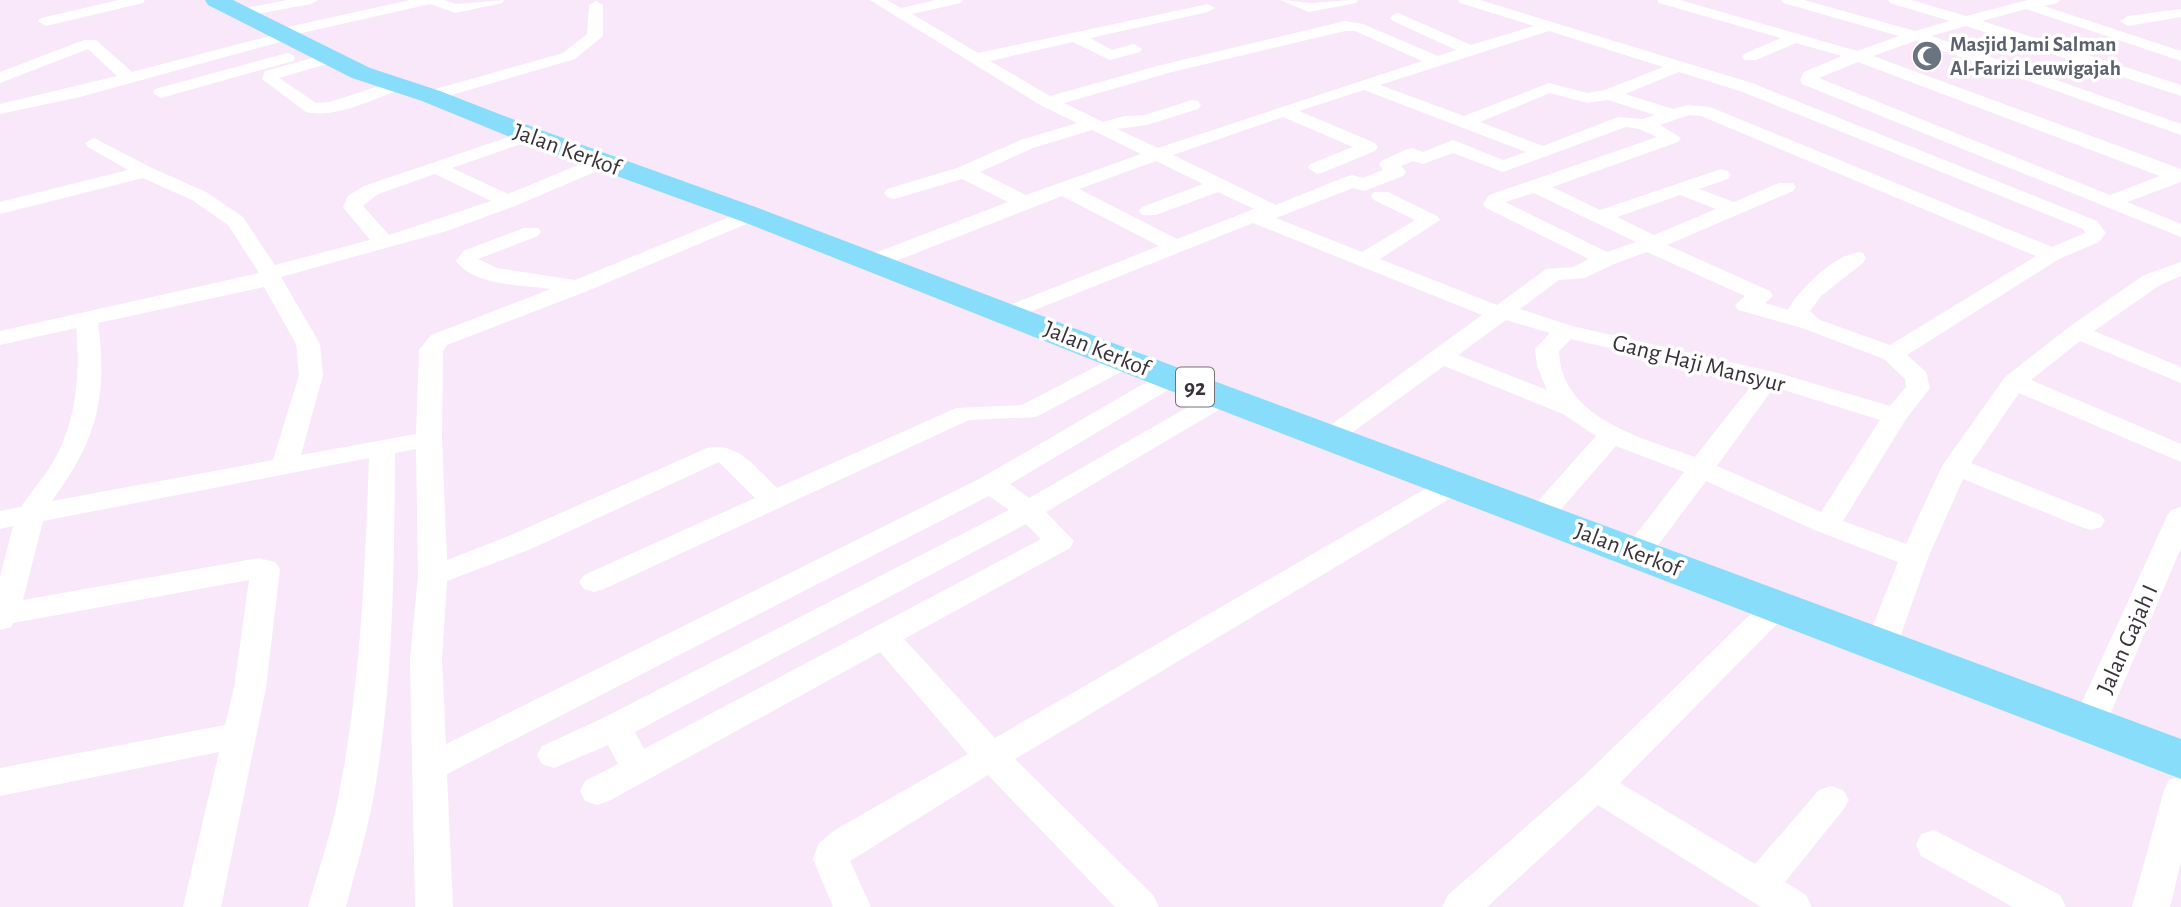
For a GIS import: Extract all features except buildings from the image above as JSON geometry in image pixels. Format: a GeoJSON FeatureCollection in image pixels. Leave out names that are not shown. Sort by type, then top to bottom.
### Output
{"type":"FeatureCollection","features":[{"type":"Feature","properties":{"kind":"main road","name":"Jalan Kerkof"},"geometry":{"type":"LineString","coordinates":[[228,7],[302,44],[397,85],[751,215],[870,263],[1010,313],[1171,378],[2181,759]]}},
{"type":"Feature","properties":{"kind":"street"},"geometry":{"type":"LineString","coordinates":[[46,21],[138,0]]}},
{"type":"Feature","properties":{"kind":"street"},"geometry":{"type":"LineString","coordinates":[[228,7],[311,0]]}},
{"type":"Feature","properties":{"kind":"street"},"geometry":{"type":"LineString","coordinates":[[161,93],[430,0],[438,1],[446,8],[497,0]]}},
{"type":"Feature","properties":{"kind":"street"},"geometry":{"type":"LineString","coordinates":[[877,0],[1048,102],[1275,212]]}},
{"type":"Feature","properties":{"kind":"street"},"geometry":{"type":"LineString","coordinates":[[898,13],[956,0]]}},
{"type":"Feature","properties":{"kind":"street"},"geometry":{"type":"LineString","coordinates":[[1287,0],[1309,8],[1352,0]]}},
{"type":"Feature","properties":{"kind":"street"},"geometry":{"type":"LineString","coordinates":[[1465,0],[1746,87],[2090,225],[2096,233],[2092,238],[2052,255],[1892,354]]}},
{"type":"Feature","properties":{"kind":"street"},"geometry":{"type":"LineString","coordinates":[[1664,0],[1855,55],[2179,176]]}},
{"type":"Feature","properties":{"kind":"street"},"geometry":{"type":"LineString","coordinates":[[1788,0],[1912,35],[2181,130]]}},
{"type":"Feature","properties":{"kind":"street"},"geometry":{"type":"LineString","coordinates":[[1895,0],[2181,91]]}},
{"type":"Feature","properties":{"kind":"street"},"geometry":{"type":"LineString","coordinates":[[2053,0],[2016,2],[1967,21],[1912,35],[1855,55],[1810,76],[1808,80],[2181,231]]}},
{"type":"Feature","properties":{"kind":"street"},"geometry":{"type":"LineString","coordinates":[[2016,2],[2181,55]]}},
{"type":"Feature","properties":{"kind":"street"},"geometry":{"type":"LineString","coordinates":[[431,96],[569,56],[595,36],[596,5]]}},
{"type":"Feature","properties":{"kind":"street"},"geometry":{"type":"LineString","coordinates":[[465,6],[481,22]]}},
{"type":"Feature","properties":{"kind":"street"},"geometry":{"type":"LineString","coordinates":[[975,59],[1208,8]]}},
{"type":"Feature","properties":{"kind":"street"},"geometry":{"type":"LineString","coordinates":[[2170,36],[2122,19],[2181,13]]}},
{"type":"Feature","properties":{"kind":"street"},"geometry":{"type":"LineString","coordinates":[[1398,18],[1471,51]]}},
{"type":"Feature","properties":{"kind":"street"},"geometry":{"type":"LineString","coordinates":[[1144,22],[1171,34]]}},
{"type":"Feature","properties":{"kind":"street"},"geometry":{"type":"LineString","coordinates":[[1048,102],[1167,68],[1345,26],[1358,27],[1437,61]]}},
{"type":"Feature","properties":{"kind":"street"},"geometry":{"type":"LineString","coordinates":[[870,263],[1157,153],[1550,26]]}},
{"type":"Feature","properties":{"kind":"street"},"geometry":{"type":"LineString","coordinates":[[1073,36],[1110,55],[1134,49]]}},
{"type":"Feature","properties":{"kind":"street"},"geometry":{"type":"LineString","coordinates":[[1750,57],[1795,38]]}},
{"type":"Feature","properties":{"kind":"street"},"geometry":{"type":"LineString","coordinates":[[0,78],[90,43],[128,77]]}},
{"type":"Feature","properties":{"kind":"street"},"geometry":{"type":"LineString","coordinates":[[0,109],[74,93],[155,69],[302,44]]}},
{"type":"Feature","properties":{"kind":"street"},"geometry":{"type":"LineString","coordinates":[[302,44],[270,79],[312,108],[332,107],[397,85]]}},
{"type":"Feature","properties":{"kind":"street"},"geometry":{"type":"LineString","coordinates":[[138,56],[155,69]]}},
{"type":"Feature","properties":{"kind":"street"},"geometry":{"type":"LineString","coordinates":[[1462,123],[1549,88],[1587,98],[1609,95],[1679,66]]}},
{"type":"Feature","properties":{"kind":"street"},"geometry":{"type":"LineString","coordinates":[[1366,85],[1543,152]]}},
{"type":"Feature","properties":{"kind":"street"},"geometry":{"type":"LineString","coordinates":[[1609,95],[1671,114]]}},
{"type":"Feature","properties":{"kind":"street"},"geometry":{"type":"LineString","coordinates":[[894,193],[964,172],[1027,144],[1097,126],[1147,120],[1192,105]]}},
{"type":"Feature","properties":{"kind":"street"},"geometry":{"type":"LineString","coordinates":[[1644,124],[1688,110],[1704,111],[2052,255]]}},
{"type":"Feature","properties":{"kind":"street"},"geometry":{"type":"LineString","coordinates":[[1283,111],[1369,147],[1317,168]]}},
{"type":"Feature","properties":{"kind":"street"},"geometry":{"type":"LineString","coordinates":[[1147,120],[1189,142]]}},
{"type":"Feature","properties":{"kind":"street"},"geometry":{"type":"LineString","coordinates":[[1606,259],[1493,204],[1496,199],[1536,185],[1673,139],[1644,124],[1624,121],[1499,168],[1536,185],[1652,244],[1762,296],[1746,305],[1808,323],[1892,354],[1917,377],[1918,388],[1895,416],[1827,525]]}},
{"type":"Feature","properties":{"kind":"street"},"geometry":{"type":"LineString","coordinates":[[384,243],[353,207],[355,200],[372,190],[529,135]]}},
{"type":"Feature","properties":{"kind":"street"},"geometry":{"type":"LineString","coordinates":[[1873,180],[1958,141]]}},
{"type":"Feature","properties":{"kind":"street"},"geometry":{"type":"LineString","coordinates":[[94,143],[145,172],[200,196],[236,221],[270,276],[308,344],[311,375],[285,466]]}},
{"type":"Feature","properties":{"kind":"street"},"geometry":{"type":"LineString","coordinates":[[1010,313],[1253,216],[1275,212],[1352,181],[1364,185],[1396,172],[1388,165],[1412,154],[1423,158],[1453,146],[1503,166]]}},
{"type":"Feature","properties":{"kind":"street"},"geometry":{"type":"LineString","coordinates":[[0,338],[270,276],[402,239],[508,202],[603,162]]}},
{"type":"Feature","properties":{"kind":"street"},"geometry":{"type":"LineString","coordinates":[[438,167],[508,202]]}},
{"type":"Feature","properties":{"kind":"street"},"geometry":{"type":"LineString","coordinates":[[0,208],[145,172]]}},
{"type":"Feature","properties":{"kind":"street"},"geometry":{"type":"LineString","coordinates":[[964,172],[1026,203]]}},
{"type":"Feature","properties":{"kind":"street"},"geometry":{"type":"LineString","coordinates":[[1598,217],[1721,175]]}},
{"type":"Feature","properties":{"kind":"street"},"geometry":{"type":"LineString","coordinates":[[2110,202],[2179,176]]}},
{"type":"Feature","properties":{"kind":"street"},"geometry":{"type":"LineString","coordinates":[[1149,211],[1219,185]]}},
{"type":"Feature","properties":{"kind":"street"},"geometry":{"type":"LineString","coordinates":[[1330,437],[1554,274],[1577,273],[1786,187]]}},
{"type":"Feature","properties":{"kind":"street"},"geometry":{"type":"LineString","coordinates":[[1062,188],[1178,247]]}},
{"type":"Feature","properties":{"kind":"street"},"geometry":{"type":"LineString","coordinates":[[1681,189],[1734,209]]}},
{"type":"Feature","properties":{"kind":"street"},"geometry":{"type":"LineString","coordinates":[[1363,260],[1430,220],[1381,196]]}},
{"type":"Feature","properties":{"kind":"street"},"geometry":{"type":"LineString","coordinates":[[434,907],[426,659],[433,576],[429,439],[433,345],[449,336],[577,287],[751,215]]}},
{"type":"Feature","properties":{"kind":"street","name":"Gang Haji Mansyur"},"geometry":{"type":"LineString","coordinates":[[1253,216],[1501,313],[1566,331],[1769,378],[1895,416]]}},
{"type":"Feature","properties":{"kind":"street"},"geometry":{"type":"LineString","coordinates":[[531,232],[470,255],[467,261],[476,268],[493,274],[577,287]]}},
{"type":"Feature","properties":{"kind":"street"},"geometry":{"type":"LineString","coordinates":[[1808,323],[1801,318],[1799,307],[1855,258]]}},
{"type":"Feature","properties":{"kind":"street"},"geometry":{"type":"LineString","coordinates":[[1881,646],[1914,558],[1955,466],[2014,382],[2077,332],[2152,280],[2181,268]]}},
{"type":"Feature","properties":{"kind":"street"},"geometry":{"type":"LineString","coordinates":[[2152,280],[2181,293]]}},
{"type":"Feature","properties":{"kind":"street"},"geometry":{"type":"LineString","coordinates":[[86,319],[91,363],[80,428],[67,461],[31,514],[1,617],[263,568],[250,688],[202,907]]}},
{"type":"Feature","properties":{"kind":"street"},"geometry":{"type":"LineString","coordinates":[[1566,331],[1547,349],[1547,362],[1549,373],[1572,408]]}},
{"type":"Feature","properties":{"kind":"street"},"geometry":{"type":"LineString","coordinates":[[2077,332],[2181,376]]}},
{"type":"Feature","properties":{"kind":"street"},"geometry":{"type":"LineString","coordinates":[[1441,356],[1572,408],[1611,435],[1702,469],[1827,525],[1914,558]]}},
{"type":"Feature","properties":{"kind":"street"},"geometry":{"type":"LineString","coordinates":[[594,582],[965,413],[1027,412],[1126,360]]}},
{"type":"Feature","properties":{"kind":"street"},"geometry":{"type":"LineString","coordinates":[[430,767],[991,484],[1171,378]]}},
{"type":"Feature","properties":{"kind":"street"},"geometry":{"type":"LineString","coordinates":[[1637,553],[1769,378]]}},
{"type":"Feature","properties":{"kind":"street"},"geometry":{"type":"LineString","coordinates":[[2014,382],[2181,454]]}},
{"type":"Feature","properties":{"kind":"street"},"geometry":{"type":"LineString","coordinates":[[554,755],[615,727],[1028,510],[1223,397]]}},
{"type":"Feature","properties":{"kind":"street"},"geometry":{"type":"LineString","coordinates":[[1540,516],[1611,435]]}},
{"type":"Feature","properties":{"kind":"street"},"geometry":{"type":"LineString","coordinates":[[0,520],[429,439]]}},
{"type":"Feature","properties":{"kind":"street"},"geometry":{"type":"LineString","coordinates":[[327,907],[360,776],[377,586],[382,448]]}},
{"type":"Feature","properties":{"kind":"street"},"geometry":{"type":"LineString","coordinates":[[433,576],[521,542],[716,454],[728,456],[773,500]]}},
{"type":"Feature","properties":{"kind":"street"},"geometry":{"type":"LineString","coordinates":[[1955,466],[2091,521]]}},
{"type":"Feature","properties":{"kind":"street"},"geometry":{"type":"LineString","coordinates":[[597,790],[1060,541],[1028,510],[991,484]]}},
{"type":"Feature","properties":{"kind":"street"},"geometry":{"type":"LineString","coordinates":[[852,907],[831,859],[832,854],[848,841],[1454,484]]}},
{"type":"Feature","properties":{"kind":"street","name":"Jalan Gajah I"},"geometry":{"type":"LineString","coordinates":[[2089,724],[2181,516]]}},
{"type":"Feature","properties":{"kind":"street"},"geometry":{"type":"LineString","coordinates":[[1461,907],[1596,786],[1777,606]]}},
{"type":"Feature","properties":{"kind":"street"},"geometry":{"type":"LineString","coordinates":[[883,636],[992,758],[1140,907]]}},
{"type":"Feature","properties":{"kind":"street"},"geometry":{"type":"LineString","coordinates":[[615,727],[638,769]]}},
{"type":"Feature","properties":{"kind":"street"},"geometry":{"type":"LineString","coordinates":[[0,782],[240,735]]}},
{"type":"Feature","properties":{"kind":"street"},"geometry":{"type":"LineString","coordinates":[[1596,786],[1793,907]]}},
{"type":"Feature","properties":{"kind":"street"},"geometry":{"type":"LineString","coordinates":[[2151,907],[2181,790]]}},
{"type":"Feature","properties":{"kind":"street"},"geometry":{"type":"LineString","coordinates":[[1759,886],[1831,800]]}},
{"type":"Feature","properties":{"kind":"street"},"geometry":{"type":"LineString","coordinates":[[1934,845],[2047,907]]}},
{"type":"Feature","properties":{"kind":"place","name":"Masjid Jami Salman Al-Farizi Leuwigajah"},"geometry":{"type":"Point","coordinates":[1927,56]}}]}
